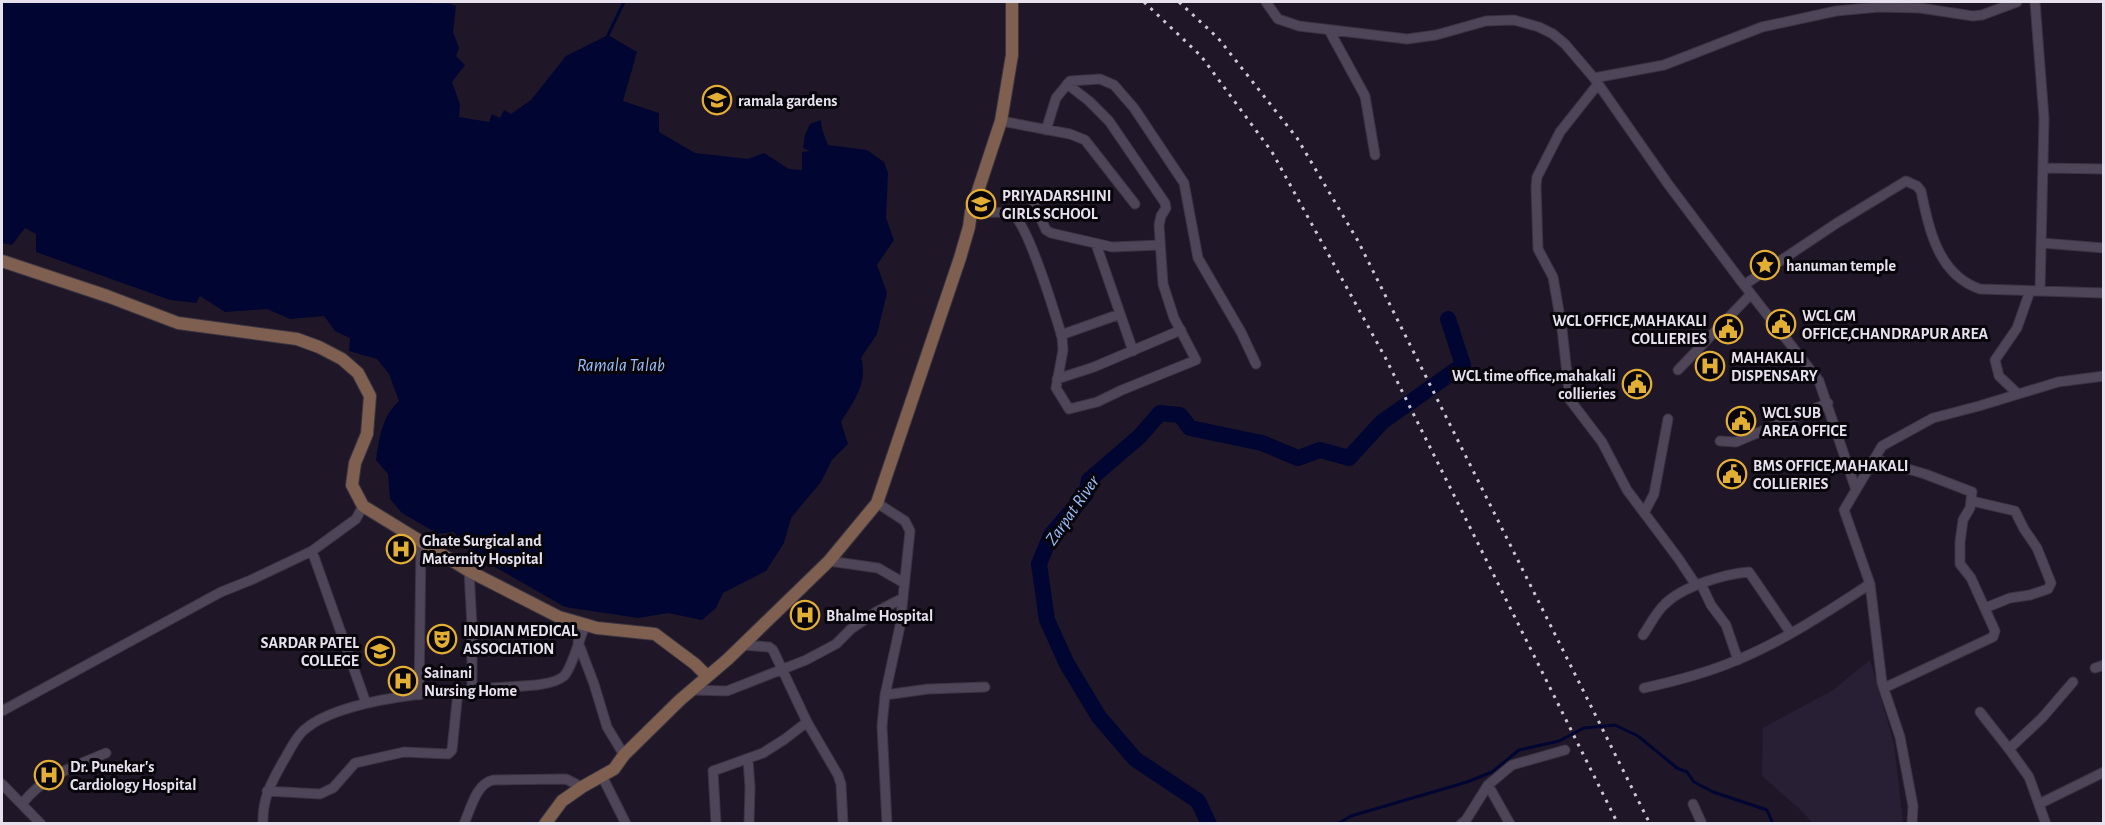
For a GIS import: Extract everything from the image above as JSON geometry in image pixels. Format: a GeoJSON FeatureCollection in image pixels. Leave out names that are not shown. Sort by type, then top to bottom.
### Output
{"type":"FeatureCollection","features":[{"type":"Feature","properties":{"kind":"street"},"geometry":{"type":"LineString","coordinates":[[545,824],[562,801],[614,769],[624,755],[691,690],[742,645],[829,561],[877,504],[960,258],[971,212],[1001,121],[1012,55],[1012,2]]}},
{"type":"Feature","properties":{"kind":"street"},"geometry":{"type":"LineString","coordinates":[[1266,2],[1274,14],[1284,22],[1386,37],[1422,38],[1486,21],[1514,20],[1525,22],[1553,34],[1565,44],[1596,81],[1668,184],[1814,373],[1828,403],[1856,490]]}},
{"type":"Feature","properties":{"kind":"street"},"geometry":{"type":"LineString","coordinates":[[1738,660],[1726,625],[1627,490],[1602,442],[1570,400],[1562,329],[1553,281],[1538,249],[1537,177],[1560,132],[1596,81],[1664,65],[1762,27],[1836,11],[1879,7],[1920,8],[1973,16],[2017,2]]}},
{"type":"Feature","properties":{"kind":"street"},"geometry":{"type":"LineString","coordinates":[[2018,394],[1999,376],[1995,360],[2016,328],[2035,291],[2042,243],[2044,118],[2035,2]]}},
{"type":"Feature","properties":{"kind":"street"},"geometry":{"type":"LineString","coordinates":[[1329,30],[1365,96],[1375,154]]}},
{"type":"Feature","properties":{"kind":"street"},"geometry":{"type":"LineString","coordinates":[[1046,130],[1054,102],[1066,84],[1073,81],[1100,79],[1114,85],[1134,108],[1186,186],[1194,242],[1202,267],[1241,332],[1256,364]]}},
{"type":"Feature","properties":{"kind":"street"},"geometry":{"type":"LineString","coordinates":[[971,212],[1009,214],[1018,220],[1036,260],[1061,335],[1063,350],[1056,388],[1069,409],[1097,402],[1195,361],[1196,358],[1172,311],[1162,282],[1160,220],[1166,210],[1165,202],[1109,121],[1089,100],[1066,84]]}},
{"type":"Feature","properties":{"kind":"street"},"geometry":{"type":"LineString","coordinates":[[1001,121],[1070,134],[1087,142],[1135,204]]}},
{"type":"Feature","properties":{"kind":"street"},"geometry":{"type":"LineString","coordinates":[[2044,168],[2103,169]]}},
{"type":"Feature","properties":{"kind":"street"},"geometry":{"type":"LineString","coordinates":[[1744,285],[1837,223],[1906,181],[1917,186],[1921,191],[1931,236],[1948,266],[1980,289],[2103,293]]}},
{"type":"Feature","properties":{"kind":"street"},"geometry":{"type":"LineString","coordinates":[[1030,195],[1048,232],[1112,247],[1160,245]]}},
{"type":"Feature","properties":{"kind":"street"},"geometry":{"type":"LineString","coordinates":[[2042,243],[2103,248]]}},
{"type":"Feature","properties":{"kind":"street"},"geometry":{"type":"LineString","coordinates":[[1096,244],[1133,351]]}},
{"type":"Feature","properties":{"kind":"street"},"geometry":{"type":"LineString","coordinates":[[2,261],[107,296],[178,323],[297,339],[320,347],[342,359],[358,373],[370,396],[367,434],[355,463],[352,485],[363,506],[469,571],[560,617],[585,625],[655,634],[707,676]]}},
{"type":"Feature","properties":{"kind":"street"},"geometry":{"type":"LineString","coordinates":[[1678,370],[1751,294]]}},
{"type":"Feature","properties":{"kind":"street"},"geometry":{"type":"LineString","coordinates":[[1061,335],[1120,314]]}},
{"type":"Feature","properties":{"kind":"street"},"geometry":{"type":"LineString","coordinates":[[1057,379],[1133,351],[1181,330]]}},
{"type":"Feature","properties":{"kind":"street"},"geometry":{"type":"LineString","coordinates":[[1912,824],[1913,806],[1900,738],[1884,688],[1870,584],[1844,510],[1882,446],[1933,418],[2058,382],[2103,376]]}},
{"type":"Feature","properties":{"kind":"street"},"geometry":{"type":"LineString","coordinates":[[1720,441],[1736,442],[1828,403]]}},
{"type":"Feature","properties":{"kind":"street"},"geometry":{"type":"LineString","coordinates":[[1644,513],[1654,494],[1668,419]]}},
{"type":"Feature","properties":{"kind":"street"},"geometry":{"type":"LineString","coordinates":[[1874,459],[1971,491],[1972,501],[1963,520],[1960,538],[1960,564],[1971,578],[1995,628],[1993,637],[1884,688]]}},
{"type":"Feature","properties":{"kind":"street"},"geometry":{"type":"LineString","coordinates":[[1972,501],[2015,512],[2037,548],[2051,583],[2048,589],[2010,598],[1985,608]]}},
{"type":"Feature","properties":{"kind":"street"},"geometry":{"type":"LineString","coordinates":[[877,504],[905,521],[909,525],[910,536],[900,626],[885,695],[882,726],[887,824]]}},
{"type":"Feature","properties":{"kind":"street"},"geometry":{"type":"LineString","coordinates":[[2,711],[221,592],[312,551],[356,519],[363,506]]}},
{"type":"Feature","properties":{"kind":"street"},"geometry":{"type":"LineString","coordinates":[[419,695],[421,542]]}},
{"type":"Feature","properties":{"kind":"street"},"geometry":{"type":"LineString","coordinates":[[312,551],[366,703]]}},
{"type":"Feature","properties":{"kind":"street"},"geometry":{"type":"LineString","coordinates":[[829,561],[878,568],[904,583]]}},
{"type":"Feature","properties":{"kind":"street"},"geometry":{"type":"LineString","coordinates":[[469,571],[472,689]]}},
{"type":"Feature","properties":{"kind":"street"},"geometry":{"type":"LineString","coordinates":[[1643,635],[1666,603],[1698,585],[1749,572],[1753,574],[1791,632]]}},
{"type":"Feature","properties":{"kind":"street"},"geometry":{"type":"LineString","coordinates":[[1644,688],[1688,678],[1738,660],[1791,632],[1870,584]]}},
{"type":"Feature","properties":{"kind":"street"},"geometry":{"type":"LineString","coordinates":[[691,690],[727,691],[783,669],[836,644],[872,615],[903,598]]}},
{"type":"Feature","properties":{"kind":"street"},"geometry":{"type":"LineString","coordinates":[[263,824],[263,809],[267,791],[301,732],[317,720],[342,709],[366,703],[472,689],[535,685],[560,678],[566,674],[585,625]]}},
{"type":"Feature","properties":{"kind":"street"},"geometry":{"type":"LineString","coordinates":[[578,642],[607,727],[624,755]]}},
{"type":"Feature","properties":{"kind":"street"},"geometry":{"type":"LineString","coordinates":[[742,645],[771,648],[783,669],[807,722],[842,784],[843,824]]}},
{"type":"Feature","properties":{"kind":"street"},"geometry":{"type":"LineString","coordinates":[[2009,748],[2042,718],[2073,682]]}},
{"type":"Feature","properties":{"kind":"street"},"geometry":{"type":"LineString","coordinates":[[885,695],[928,689],[985,687]]}},
{"type":"Feature","properties":{"kind":"street"},"geometry":{"type":"LineString","coordinates":[[267,791],[320,794],[333,789],[355,763],[404,752],[448,754],[452,750],[458,691]]}},
{"type":"Feature","properties":{"kind":"street"},"geometry":{"type":"LineString","coordinates":[[1980,712],[2029,777],[2046,824]]}},
{"type":"Feature","properties":{"kind":"street"},"geometry":{"type":"LineString","coordinates":[[716,824],[712,771],[748,760],[774,748],[807,722]]}},
{"type":"Feature","properties":{"kind":"street"},"geometry":{"type":"LineString","coordinates":[[1461,824],[1466,820],[1488,785],[1512,765],[1565,750]]}},
{"type":"Feature","properties":{"kind":"street"},"geometry":{"type":"LineString","coordinates":[[22,804],[29,794],[55,774],[106,753]]}},
{"type":"Feature","properties":{"kind":"street"},"geometry":{"type":"LineString","coordinates":[[748,760],[750,787],[748,824]]}},
{"type":"Feature","properties":{"kind":"street"},"geometry":{"type":"LineString","coordinates":[[2039,804],[2103,772]]}},
{"type":"Feature","properties":{"kind":"street"},"geometry":{"type":"LineString","coordinates":[[602,776],[626,824]]}},
{"type":"Feature","properties":{"kind":"street"},"geometry":{"type":"LineString","coordinates":[[464,824],[478,791],[486,781],[566,779],[582,787]]}},
{"type":"Feature","properties":{"kind":"street"},"geometry":{"type":"LineString","coordinates":[[2,784],[41,824]]}},
{"type":"Feature","properties":{"kind":"street"},"geometry":{"type":"LineString","coordinates":[[1488,785],[1510,824]]}},
{"type":"Feature","properties":{"kind":"street"},"geometry":{"type":"LineString","coordinates":[[1693,804],[1702,824]]}},
{"type":"Feature","properties":{"kind":"shaded area"},"geometry":{"type":"Polygon","coordinates":[[[1870,660],[1894,744],[1903,823],[1812,823],[1804,813],[1762,776],[1763,728],[1833,690],[1870,660]]]}},
{"type":"Feature","properties":{"kind":"water","name":"Ramala Talab"},"geometry":{"type":"Polygon","coordinates":[[[2,2],[448,3],[456,6],[453,32],[459,48],[456,56],[465,65],[452,82],[460,104],[459,117],[489,122],[492,114],[500,118],[504,110],[511,114],[531,100],[566,56],[608,35],[637,52],[623,101],[659,113],[659,132],[695,153],[748,159],[764,153],[789,169],[802,170],[802,152],[810,151],[803,148],[805,135],[810,124],[821,120],[828,145],[867,150],[884,162],[888,173],[886,218],[894,240],[877,265],[887,293],[877,334],[861,358],[863,375],[861,383],[855,399],[841,422],[848,444],[832,460],[821,482],[791,518],[784,543],[766,571],[723,593],[716,608],[702,620],[668,613],[638,618],[565,607],[481,559],[453,532],[438,534],[402,513],[390,499],[388,474],[376,460],[385,421],[399,401],[389,374],[377,359],[349,351],[350,338],[335,331],[324,316],[290,319],[267,309],[225,312],[200,296],[196,303],[170,300],[36,252],[36,234],[25,228],[12,245],[2,243],[2,2]]]}},
{"type":"Feature","properties":{"kind":"waterway"},"geometry":{"type":"LineString","coordinates":[[608,35],[624,2]]}},
{"type":"Feature","properties":{"kind":"waterway","name":"Zarpat River"},"geometry":{"type":"LineString","coordinates":[[1209,824],[1198,801],[1135,759],[1099,717],[1067,664],[1047,620],[1039,564],[1051,535],[1086,494],[1089,480],[1140,436],[1160,413],[1180,415],[1190,428],[1262,443],[1298,458],[1320,450],[1349,458],[1382,422],[1463,365],[1448,319]]}},
{"type":"Feature","properties":{"kind":"waterway"},"geometry":{"type":"LineString","coordinates":[[1337,824],[1351,816],[1467,782],[1492,772],[1519,750],[1559,741],[1584,728],[1615,725],[1638,736],[1677,768],[1687,772],[1694,782],[1713,792],[1767,810],[1773,824]]}},
{"type":"Feature","properties":{"kind":"railway"},"geometry":{"type":"LineString","coordinates":[[1144,2],[1201,56],[1272,152],[1385,357],[1618,824]]}},
{"type":"Feature","properties":{"kind":"railway"},"geometry":{"type":"LineString","coordinates":[[1179,2],[1218,38],[1297,138],[1358,241],[1650,824]]}},
{"type":"Feature","properties":{"kind":"place","name":"ramala gardens"},"geometry":{"type":"Point","coordinates":[717,100]}},
{"type":"Feature","properties":{"kind":"place","name":"PRIYADARSHINI GIRLS SCHOOL"},"geometry":{"type":"Point","coordinates":[981,204]}},
{"type":"Feature","properties":{"kind":"place","name":"hanuman temple"},"geometry":{"type":"Point","coordinates":[1765,265]}},
{"type":"Feature","properties":{"kind":"place","name":"WCL GM OFFICE,CHANDRAPUR AREA"},"geometry":{"type":"Point","coordinates":[1781,324]}},
{"type":"Feature","properties":{"kind":"place","name":"WCL OFFICE,MAHAKALI COLLIERIES"},"geometry":{"type":"Point","coordinates":[1728,329]}},
{"type":"Feature","properties":{"kind":"place","name":"MAHAKALI DISPENSARY"},"geometry":{"type":"Point","coordinates":[1710,366]}},
{"type":"Feature","properties":{"kind":"place","name":"WCL time office,mahakali collieries"},"geometry":{"type":"Point","coordinates":[1637,384]}},
{"type":"Feature","properties":{"kind":"place","name":"WCL SUB AREA OFFICE"},"geometry":{"type":"Point","coordinates":[1741,421]}},
{"type":"Feature","properties":{"kind":"place","name":"BMS OFFICE,MAHAKALI COLLIERIES"},"geometry":{"type":"Point","coordinates":[1732,474]}},
{"type":"Feature","properties":{"kind":"place","name":"Ghate Surgical and Maternity Hospital"},"geometry":{"type":"Point","coordinates":[401,549]}},
{"type":"Feature","properties":{"kind":"place","name":"Bhalme Hospital"},"geometry":{"type":"Point","coordinates":[805,615]}},
{"type":"Feature","properties":{"kind":"place","name":"INDIAN MEDICAL ASSOCIATION"},"geometry":{"type":"Point","coordinates":[442,639]}},
{"type":"Feature","properties":{"kind":"place","name":"SARDAR PATEL COLLEGE"},"geometry":{"type":"Point","coordinates":[380,651]}},
{"type":"Feature","properties":{"kind":"place","name":"Sainani Nursing Home"},"geometry":{"type":"Point","coordinates":[403,681]}},
{"type":"Feature","properties":{"kind":"place","name":"Dr. Punekar's Cardiology Hospital"},"geometry":{"type":"Point","coordinates":[49,775]}}]}
